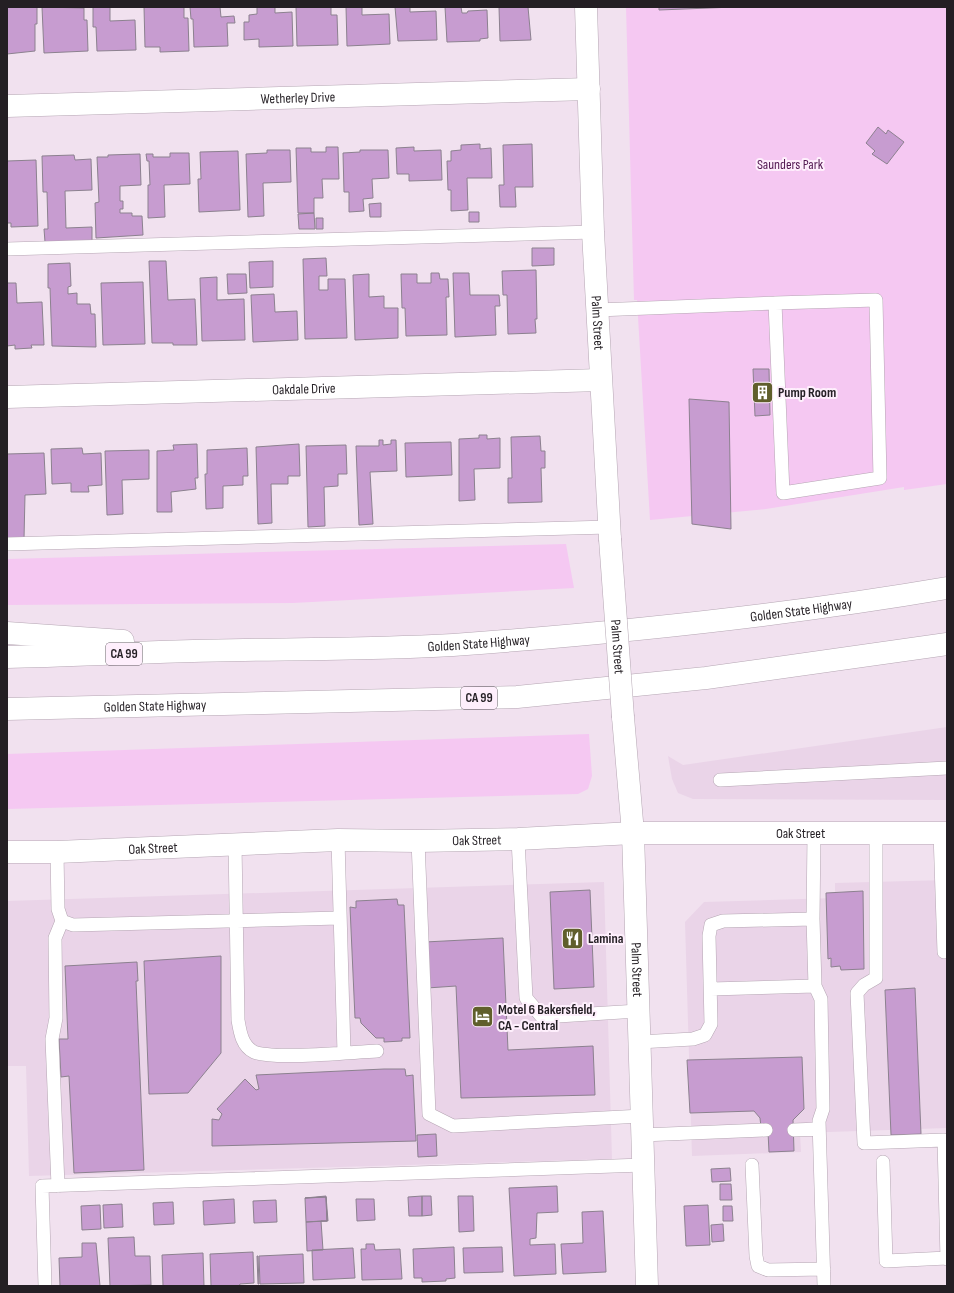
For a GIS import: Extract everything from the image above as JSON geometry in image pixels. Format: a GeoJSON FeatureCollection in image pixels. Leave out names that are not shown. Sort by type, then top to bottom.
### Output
{"type":"FeatureCollection","features":[{"type":"Feature","properties":{"kind":"main road","name":"Palm Street"},"geometry":{"type":"LineString","coordinates":[[586,7],[593,232],[600,380],[627,773],[633,833],[647,1286]]}},
{"type":"Feature","properties":{"kind":"main road","name":"Wetherley Drive"},"geometry":{"type":"LineString","coordinates":[[7,106],[588,89]]}},
{"type":"Feature","properties":{"kind":"main road","name":"Oakdale Drive"},"geometry":{"type":"LineString","coordinates":[[7,397],[600,380]]}},
{"type":"Feature","properties":{"kind":"main road","name":"Golden State Highway"},"geometry":{"type":"LineString","coordinates":[[7,657],[242,650],[353,650],[452,645],[660,628],[782,613],[947,588]]}},
{"type":"Feature","properties":{"kind":"main road"},"geometry":{"type":"LineString","coordinates":[[7,633],[242,650]]}},
{"type":"Feature","properties":{"kind":"main road","name":"Golden State Highway"},"geometry":{"type":"LineString","coordinates":[[7,709],[517,697],[706,678],[947,644]]}},
{"type":"Feature","properties":{"kind":"main road","name":"Oak Street"},"geometry":{"type":"LineString","coordinates":[[7,852],[57,852],[338,840],[418,841],[518,839],[633,833],[943,833]]}},
{"type":"Feature","properties":{"kind":"lane"},"geometry":{"type":"LineString","coordinates":[[7,249],[593,232]]}},
{"type":"Feature","properties":{"kind":"lane"},"geometry":{"type":"LineString","coordinates":[[597,310],[775,303],[876,300],[880,478],[783,493],[775,303]]}},
{"type":"Feature","properties":{"kind":"lane"},"geometry":{"type":"LineString","coordinates":[[7,544],[610,533]]}},
{"type":"Feature","properties":{"kind":"lane"},"geometry":{"type":"LineString","coordinates":[[720,780],[947,768]]}},
{"type":"Feature","properties":{"kind":"lane"},"geometry":{"type":"LineString","coordinates":[[876,833],[876,978],[864,985],[857,993],[864,1143],[946,1140],[947,1258],[886,1260],[883,1162]]}},
{"type":"Feature","properties":{"kind":"lane"},"geometry":{"type":"LineString","coordinates":[[943,833],[944,952]]}},
{"type":"Feature","properties":{"kind":"lane"},"geometry":{"type":"LineString","coordinates":[[814,834],[813,919],[815,986],[821,999],[823,1109],[819,1121],[819,1129],[824,1286]]}},
{"type":"Feature","properties":{"kind":"lane"},"geometry":{"type":"LineString","coordinates":[[518,839],[526,998],[542,1017],[638,1011]]}},
{"type":"Feature","properties":{"kind":"lane"},"geometry":{"type":"LineString","coordinates":[[338,840],[344,1053]]}},
{"type":"Feature","properties":{"kind":"lane"},"geometry":{"type":"LineString","coordinates":[[418,841],[429,1114],[453,1126],[642,1126],[766,1130]]}},
{"type":"Feature","properties":{"kind":"lane"},"geometry":{"type":"LineString","coordinates":[[235,844],[238,1020],[241,1038],[253,1052],[273,1055],[377,1051]]}},
{"type":"Feature","properties":{"kind":"lane"},"geometry":{"type":"LineString","coordinates":[[57,852],[58,909],[62,921],[55,938],[56,1018],[52,1038],[58,1186]]}},
{"type":"Feature","properties":{"kind":"lane"},"geometry":{"type":"LineString","coordinates":[[62,921],[73,925],[339,918]]}},
{"type":"Feature","properties":{"kind":"lane"},"geometry":{"type":"LineString","coordinates":[[639,1042],[693,1039],[705,1035],[711,1024],[709,936],[711,925],[723,921],[813,919]]}},
{"type":"Feature","properties":{"kind":"lane"},"geometry":{"type":"LineString","coordinates":[[711,989],[815,986]]}},
{"type":"Feature","properties":{"kind":"lane"},"geometry":{"type":"LineString","coordinates":[[794,1130],[819,1129]]}},
{"type":"Feature","properties":{"kind":"lane"},"geometry":{"type":"LineString","coordinates":[[45,1286],[42,1186],[643,1165]]}},
{"type":"Feature","properties":{"kind":"lane"},"geometry":{"type":"LineString","coordinates":[[752,1165],[756,1256],[758,1266],[768,1270],[824,1269]]}},
{"type":"Feature","properties":{"kind":"shaded area"},"geometry":{"type":"Polygon","coordinates":[[[947,727],[947,800],[693,799],[678,793],[672,779],[668,756],[683,765],[947,727]]]}},
{"type":"Feature","properties":{"kind":"shaded area"},"geometry":{"type":"Polygon","coordinates":[[[947,880],[947,1128],[800,1133],[801,1152],[692,1156],[685,922],[704,902],[835,898],[835,883],[947,880]]]}},
{"type":"Feature","properties":{"kind":"shaded area"},"geometry":{"type":"Polygon","coordinates":[[[604,882],[612,1159],[29,1176],[26,1066],[7,1066],[7,901],[604,882]]]}},
{"type":"Feature","properties":{"kind":"green space","name":"Saunders Park"},"geometry":{"type":"Polygon","coordinates":[[[626,7],[947,7],[947,484],[904,490],[904,487],[766,509],[650,520],[637,300],[634,300],[626,7]]]}},
{"type":"Feature","properties":{"kind":"green space"},"geometry":{"type":"Polygon","coordinates":[[[566,544],[574,588],[293,603],[7,605],[7,559],[566,544]]]}},
{"type":"Feature","properties":{"kind":"green space"},"geometry":{"type":"Polygon","coordinates":[[[589,734],[592,776],[588,789],[578,794],[7,809],[7,754],[589,734]]]}},
{"type":"Feature","properties":{"kind":"building"},"geometry":{"type":"Polygon","coordinates":[[[7,7],[37,7],[37,24],[35,24],[35,51],[7,54],[7,7]]]}},
{"type":"Feature","properties":{"kind":"building"},"geometry":{"type":"Polygon","coordinates":[[[42,7],[84,8],[84,20],[87,20],[88,51],[44,53],[42,7]]]}},
{"type":"Feature","properties":{"kind":"building"},"geometry":{"type":"Polygon","coordinates":[[[93,7],[110,7],[110,21],[135,20],[136,50],[97,51],[96,27],[93,27],[93,7]]]}},
{"type":"Feature","properties":{"kind":"building"},"geometry":{"type":"Polygon","coordinates":[[[144,7],[184,7],[184,18],[188,18],[189,51],[160,52],[160,47],[145,47],[144,7]]]}},
{"type":"Feature","properties":{"kind":"building"},"geometry":{"type":"Polygon","coordinates":[[[190,7],[220,7],[221,17],[234,16],[235,23],[227,23],[228,46],[194,47],[193,19],[191,19],[190,7]]]}},
{"type":"Feature","properties":{"kind":"building"},"geometry":{"type":"Polygon","coordinates":[[[257,7],[275,7],[275,13],[292,12],[293,46],[259,47],[259,39],[244,40],[244,22],[249,22],[249,15],[257,14],[257,7]]]}},
{"type":"Feature","properties":{"kind":"building"},"geometry":{"type":"Polygon","coordinates":[[[296,7],[331,7],[331,15],[337,15],[338,45],[297,46],[296,7]]]}},
{"type":"Feature","properties":{"kind":"building"},"geometry":{"type":"Polygon","coordinates":[[[346,7],[362,7],[362,15],[389,14],[390,44],[347,46],[346,7]]]}},
{"type":"Feature","properties":{"kind":"building"},"geometry":{"type":"Polygon","coordinates":[[[395,7],[410,7],[410,12],[436,11],[437,40],[398,41],[395,7]]]}},
{"type":"Feature","properties":{"kind":"building"},"geometry":{"type":"Polygon","coordinates":[[[445,7],[461,7],[462,13],[467,13],[468,11],[487,10],[488,38],[480,39],[480,41],[447,42],[445,7]]]}},
{"type":"Feature","properties":{"kind":"building"},"geometry":{"type":"Polygon","coordinates":[[[499,7],[528,7],[531,40],[500,41],[499,7]]]}},
{"type":"Feature","properties":{"kind":"building"},"geometry":{"type":"Polygon","coordinates":[[[659,7],[734,7],[659,10],[659,7]]]}},
{"type":"Feature","properties":{"kind":"building"},"geometry":{"type":"Polygon","coordinates":[[[878,127],[886,134],[888,130],[904,142],[887,164],[872,154],[875,151],[866,143],[878,127]]]}},
{"type":"Feature","properties":{"kind":"building"},"geometry":{"type":"Polygon","coordinates":[[[480,144],[480,149],[491,148],[492,178],[467,178],[468,210],[451,211],[451,190],[448,190],[447,161],[451,161],[451,151],[461,150],[461,145],[480,144]]]}},
{"type":"Feature","properties":{"kind":"building"},"geometry":{"type":"Polygon","coordinates":[[[532,144],[533,187],[515,187],[516,207],[500,207],[499,185],[504,185],[503,145],[532,144]]]}},
{"type":"Feature","properties":{"kind":"building"},"geometry":{"type":"Polygon","coordinates":[[[326,147],[338,147],[339,179],[322,179],[323,198],[314,198],[314,213],[298,213],[296,148],[311,148],[311,152],[326,152],[326,147]]]}},
{"type":"Feature","properties":{"kind":"building"},"geometry":{"type":"Polygon","coordinates":[[[414,147],[414,151],[441,150],[442,180],[409,181],[409,174],[397,174],[396,148],[414,147]]]}},
{"type":"Feature","properties":{"kind":"building"},"geometry":{"type":"Polygon","coordinates":[[[267,150],[290,150],[291,182],[263,183],[264,216],[248,217],[246,154],[267,153],[267,150]]]}},
{"type":"Feature","properties":{"kind":"building"},"geometry":{"type":"Polygon","coordinates":[[[360,150],[388,150],[389,178],[372,179],[373,198],[363,199],[364,211],[349,212],[349,192],[344,192],[343,153],[360,152],[360,150]]]}},
{"type":"Feature","properties":{"kind":"building"},"geometry":{"type":"Polygon","coordinates":[[[238,151],[240,210],[199,212],[198,179],[201,179],[200,152],[238,151]]]}},
{"type":"Feature","properties":{"kind":"building"},"geometry":{"type":"Polygon","coordinates":[[[170,153],[189,153],[190,184],[164,185],[165,217],[148,218],[148,185],[150,185],[149,161],[147,161],[146,154],[153,154],[153,157],[170,157],[170,153]]]}},
{"type":"Feature","properties":{"kind":"building"},"geometry":{"type":"Polygon","coordinates":[[[140,154],[141,185],[120,186],[120,201],[123,201],[123,209],[120,209],[120,213],[132,213],[132,216],[142,216],[143,235],[96,238],[95,203],[99,202],[97,157],[108,157],[108,155],[140,154]]]}},
{"type":"Feature","properties":{"kind":"building"},"geometry":{"type":"Polygon","coordinates":[[[74,155],[75,160],[91,159],[92,190],[65,191],[66,228],[92,227],[92,241],[45,242],[44,229],[48,229],[47,192],[43,192],[42,156],[74,155]]]}},
{"type":"Feature","properties":{"kind":"building"},"geometry":{"type":"Polygon","coordinates":[[[36,160],[38,226],[11,227],[11,223],[7,223],[7,161],[36,160]]]}},
{"type":"Feature","properties":{"kind":"building"},"geometry":{"type":"Polygon","coordinates":[[[381,203],[381,217],[370,217],[369,204],[381,203]]]}},
{"type":"Feature","properties":{"kind":"building"},"geometry":{"type":"Polygon","coordinates":[[[469,212],[479,212],[479,222],[469,222],[469,212]]]}},
{"type":"Feature","properties":{"kind":"building"},"geometry":{"type":"Polygon","coordinates":[[[314,213],[315,229],[299,229],[298,214],[314,213]]]}},
{"type":"Feature","properties":{"kind":"building"},"geometry":{"type":"Polygon","coordinates":[[[316,218],[323,218],[323,229],[316,229],[316,218]]]}},
{"type":"Feature","properties":{"kind":"building"},"geometry":{"type":"Polygon","coordinates":[[[532,248],[554,248],[554,265],[532,266],[532,248]]]}},
{"type":"Feature","properties":{"kind":"building"},"geometry":{"type":"Polygon","coordinates":[[[326,258],[327,276],[319,276],[319,290],[328,290],[328,279],[345,279],[347,338],[305,339],[303,259],[326,258]]]}},
{"type":"Feature","properties":{"kind":"building"},"geometry":{"type":"Polygon","coordinates":[[[149,261],[166,261],[168,300],[195,299],[197,345],[152,343],[149,261]]]}},
{"type":"Feature","properties":{"kind":"building"},"geometry":{"type":"Polygon","coordinates":[[[273,261],[273,287],[250,288],[249,262],[273,261]]]}},
{"type":"Feature","properties":{"kind":"building"},"geometry":{"type":"Polygon","coordinates":[[[70,263],[71,286],[68,287],[68,294],[77,293],[77,304],[90,304],[91,314],[95,314],[96,347],[52,346],[48,264],[70,263]]]}},
{"type":"Feature","properties":{"kind":"building"},"geometry":{"type":"Polygon","coordinates":[[[536,270],[536,333],[508,334],[507,295],[503,295],[502,271],[536,270]]]}},
{"type":"Feature","properties":{"kind":"building"},"geometry":{"type":"Polygon","coordinates":[[[431,273],[439,273],[440,279],[448,279],[449,297],[446,297],[447,335],[406,336],[405,308],[402,308],[401,274],[417,274],[417,283],[431,283],[431,273]]]}},
{"type":"Feature","properties":{"kind":"building"},"geometry":{"type":"Polygon","coordinates":[[[453,273],[469,273],[470,295],[499,295],[500,306],[495,306],[496,335],[455,337],[453,273]]]}},
{"type":"Feature","properties":{"kind":"building"},"geometry":{"type":"Polygon","coordinates":[[[227,274],[246,274],[247,293],[228,294],[227,274]]]}},
{"type":"Feature","properties":{"kind":"building"},"geometry":{"type":"Polygon","coordinates":[[[369,274],[369,297],[384,296],[384,308],[398,308],[398,338],[355,340],[353,275],[369,274]]]}},
{"type":"Feature","properties":{"kind":"building"},"geometry":{"type":"Polygon","coordinates":[[[217,277],[217,300],[244,299],[245,340],[202,341],[200,278],[217,277]]]}},
{"type":"Feature","properties":{"kind":"building"},"geometry":{"type":"Polygon","coordinates":[[[143,282],[145,344],[103,345],[101,283],[143,282]]]}},
{"type":"Feature","properties":{"kind":"building"},"geometry":{"type":"Polygon","coordinates":[[[7,283],[16,283],[17,303],[42,302],[44,345],[31,345],[32,348],[15,349],[15,345],[7,346],[7,283]]]}},
{"type":"Feature","properties":{"kind":"building"},"geometry":{"type":"Polygon","coordinates":[[[274,294],[275,312],[297,311],[298,340],[253,342],[251,295],[274,294]]]}},
{"type":"Feature","properties":{"kind":"building","name":"Pump Room"},"geometry":{"type":"Polygon","coordinates":[[[753,369],[769,369],[770,415],[755,416],[753,369]]]}},
{"type":"Feature","properties":{"kind":"building"},"geometry":{"type":"Polygon","coordinates":[[[689,399],[729,402],[731,529],[692,524],[689,399]]]}},
{"type":"Feature","properties":{"kind":"building"},"geometry":{"type":"Polygon","coordinates":[[[479,435],[487,435],[487,439],[500,438],[500,468],[474,469],[475,500],[459,501],[459,439],[479,438],[479,435]]]}},
{"type":"Feature","properties":{"kind":"building"},"geometry":{"type":"Polygon","coordinates":[[[540,436],[541,451],[545,451],[545,468],[541,468],[542,502],[508,503],[508,478],[512,478],[511,437],[540,436]]]}},
{"type":"Feature","properties":{"kind":"building"},"geometry":{"type":"Polygon","coordinates":[[[379,440],[383,440],[383,445],[391,444],[391,440],[396,440],[397,471],[370,472],[373,524],[359,525],[356,446],[379,446],[379,440]]]}},
{"type":"Feature","properties":{"kind":"building"},"geometry":{"type":"Polygon","coordinates":[[[451,442],[452,475],[406,477],[405,443],[451,442]]]}},
{"type":"Feature","properties":{"kind":"building"},"geometry":{"type":"Polygon","coordinates":[[[197,444],[198,478],[195,478],[196,489],[171,492],[172,512],[157,512],[157,451],[174,450],[173,445],[197,444]]]}},
{"type":"Feature","properties":{"kind":"building"},"geometry":{"type":"Polygon","coordinates":[[[299,444],[300,476],[288,476],[288,484],[271,484],[272,523],[258,524],[256,447],[299,444]]]}},
{"type":"Feature","properties":{"kind":"building"},"geometry":{"type":"Polygon","coordinates":[[[346,445],[347,474],[338,474],[338,486],[324,487],[325,526],[308,527],[306,446],[346,445]]]}},
{"type":"Feature","properties":{"kind":"building"},"geometry":{"type":"Polygon","coordinates":[[[82,448],[83,454],[101,453],[102,485],[88,486],[89,492],[71,492],[71,483],[52,484],[51,449],[82,448]]]}},
{"type":"Feature","properties":{"kind":"building"},"geometry":{"type":"Polygon","coordinates":[[[247,448],[248,476],[243,476],[243,485],[223,486],[223,508],[206,509],[205,474],[207,474],[207,450],[247,448]]]}},
{"type":"Feature","properties":{"kind":"building"},"geometry":{"type":"Polygon","coordinates":[[[149,450],[149,479],[122,480],[123,514],[107,515],[105,451],[149,450]]]}},
{"type":"Feature","properties":{"kind":"building"},"geometry":{"type":"Polygon","coordinates":[[[44,453],[46,494],[25,495],[24,539],[7,539],[7,454],[44,453]]]}},
{"type":"Feature","properties":{"kind":"building"},"geometry":{"type":"Polygon","coordinates":[[[590,890],[594,987],[554,989],[550,892],[590,890]]]}},
{"type":"Feature","properties":{"kind":"building"},"geometry":{"type":"Polygon","coordinates":[[[863,891],[864,969],[841,970],[840,966],[831,967],[831,958],[828,959],[826,893],[863,891]]]}},
{"type":"Feature","properties":{"kind":"building"},"geometry":{"type":"Polygon","coordinates":[[[397,899],[398,905],[404,905],[410,1038],[402,1038],[402,1041],[384,1042],[384,1038],[376,1038],[361,1023],[360,1018],[355,1018],[350,907],[356,908],[356,901],[397,899]]]}},
{"type":"Feature","properties":{"kind":"building","name":"Motel 6 Bakersfield, CA - Central"},"geometry":{"type":"Polygon","coordinates":[[[503,938],[508,1050],[593,1046],[595,1095],[461,1098],[456,986],[427,988],[425,942],[503,938]]]}},
{"type":"Feature","properties":{"kind":"building"},"geometry":{"type":"Polygon","coordinates":[[[221,956],[221,1053],[188,1093],[149,1094],[144,961],[221,956]]]}},
{"type":"Feature","properties":{"kind":"building"},"geometry":{"type":"Polygon","coordinates":[[[137,962],[138,981],[136,981],[144,1170],[74,1173],[69,1076],[61,1077],[59,1039],[68,1039],[65,966],[137,962]]]}},
{"type":"Feature","properties":{"kind":"building"},"geometry":{"type":"Polygon","coordinates":[[[915,988],[921,1134],[891,1135],[885,990],[915,988]]]}},
{"type":"Feature","properties":{"kind":"building"},"geometry":{"type":"Polygon","coordinates":[[[802,1057],[804,1109],[793,1120],[794,1151],[769,1152],[768,1132],[761,1127],[760,1118],[754,1111],[690,1113],[687,1060],[802,1057]]]}},
{"type":"Feature","properties":{"kind":"building"},"geometry":{"type":"Polygon","coordinates":[[[405,1069],[406,1076],[413,1075],[416,1141],[212,1146],[212,1119],[219,1120],[222,1114],[217,1109],[245,1079],[256,1090],[259,1089],[256,1075],[405,1069]]]}},
{"type":"Feature","properties":{"kind":"building"},"geometry":{"type":"Polygon","coordinates":[[[436,1134],[437,1156],[418,1157],[417,1135],[436,1134]]]}},
{"type":"Feature","properties":{"kind":"building"},"geometry":{"type":"Polygon","coordinates":[[[730,1168],[731,1181],[712,1182],[711,1169],[730,1168]]]}},
{"type":"Feature","properties":{"kind":"building"},"geometry":{"type":"Polygon","coordinates":[[[720,1184],[731,1184],[732,1200],[720,1200],[720,1184]]]}},
{"type":"Feature","properties":{"kind":"building"},"geometry":{"type":"Polygon","coordinates":[[[557,1186],[558,1212],[537,1213],[536,1238],[530,1239],[530,1245],[555,1244],[556,1274],[514,1276],[509,1188],[557,1186]]]}},
{"type":"Feature","properties":{"kind":"building"},"geometry":{"type":"Polygon","coordinates":[[[326,1196],[327,1221],[326,1197],[305,1198],[326,1196]]]}},
{"type":"Feature","properties":{"kind":"building"},"geometry":{"type":"Polygon","coordinates":[[[422,1196],[422,1216],[409,1216],[408,1197],[422,1196]]]}},
{"type":"Feature","properties":{"kind":"building"},"geometry":{"type":"Polygon","coordinates":[[[422,1196],[431,1196],[432,1215],[422,1216],[422,1196]]]}},
{"type":"Feature","properties":{"kind":"building"},"geometry":{"type":"Polygon","coordinates":[[[458,1196],[473,1196],[474,1231],[459,1232],[458,1196]]]}},
{"type":"Feature","properties":{"kind":"building"},"geometry":{"type":"Polygon","coordinates":[[[326,1197],[327,1221],[306,1222],[305,1198],[326,1197]]]}},
{"type":"Feature","properties":{"kind":"building"},"geometry":{"type":"Polygon","coordinates":[[[234,1199],[235,1223],[204,1225],[203,1201],[234,1199]]]}},
{"type":"Feature","properties":{"kind":"building"},"geometry":{"type":"Polygon","coordinates":[[[356,1199],[374,1199],[375,1220],[357,1221],[356,1199]]]}},
{"type":"Feature","properties":{"kind":"building"},"geometry":{"type":"Polygon","coordinates":[[[276,1200],[277,1222],[254,1223],[253,1201],[276,1200]]]}},
{"type":"Feature","properties":{"kind":"building"},"geometry":{"type":"Polygon","coordinates":[[[173,1202],[174,1224],[154,1225],[153,1203],[173,1202]]]}},
{"type":"Feature","properties":{"kind":"building"},"geometry":{"type":"Polygon","coordinates":[[[122,1204],[123,1227],[104,1228],[103,1205],[122,1204]]]}},
{"type":"Feature","properties":{"kind":"building"},"geometry":{"type":"Polygon","coordinates":[[[100,1205],[101,1229],[82,1230],[81,1206],[100,1205]]]}},
{"type":"Feature","properties":{"kind":"building"},"geometry":{"type":"Polygon","coordinates":[[[708,1205],[710,1245],[686,1246],[684,1206],[708,1205]]]}},
{"type":"Feature","properties":{"kind":"building"},"geometry":{"type":"Polygon","coordinates":[[[723,1206],[732,1206],[733,1221],[723,1221],[723,1206]]]}},
{"type":"Feature","properties":{"kind":"building"},"geometry":{"type":"Polygon","coordinates":[[[603,1211],[606,1272],[563,1274],[561,1244],[583,1243],[582,1212],[603,1211]]]}},
{"type":"Feature","properties":{"kind":"building"},"geometry":{"type":"Polygon","coordinates":[[[321,1221],[323,1250],[307,1251],[306,1222],[321,1221]]]}},
{"type":"Feature","properties":{"kind":"building"},"geometry":{"type":"Polygon","coordinates":[[[723,1224],[724,1241],[712,1242],[711,1225],[723,1224]]]}},
{"type":"Feature","properties":{"kind":"building"},"geometry":{"type":"Polygon","coordinates":[[[134,1237],[135,1256],[150,1256],[151,1285],[110,1286],[108,1238],[134,1237]]]}},
{"type":"Feature","properties":{"kind":"building"},"geometry":{"type":"Polygon","coordinates":[[[82,1243],[96,1243],[100,1286],[60,1286],[59,1258],[82,1257],[82,1243]]]}},
{"type":"Feature","properties":{"kind":"building"},"geometry":{"type":"Polygon","coordinates":[[[366,1244],[374,1244],[375,1250],[400,1249],[402,1279],[362,1280],[361,1249],[366,1249],[366,1244]]]}},
{"type":"Feature","properties":{"kind":"building"},"geometry":{"type":"Polygon","coordinates":[[[454,1247],[455,1278],[446,1279],[446,1281],[422,1282],[422,1278],[414,1278],[413,1249],[454,1247]]]}},
{"type":"Feature","properties":{"kind":"building"},"geometry":{"type":"Polygon","coordinates":[[[502,1247],[503,1272],[464,1273],[463,1248],[502,1247]]]}},
{"type":"Feature","properties":{"kind":"building"},"geometry":{"type":"Polygon","coordinates":[[[353,1248],[355,1278],[313,1280],[312,1250],[353,1248]]]}},
{"type":"Feature","properties":{"kind":"building"},"geometry":{"type":"Polygon","coordinates":[[[253,1252],[254,1283],[240,1284],[239,1286],[211,1286],[210,1254],[253,1252]]]}},
{"type":"Feature","properties":{"kind":"building"},"geometry":{"type":"Polygon","coordinates":[[[203,1253],[204,1286],[163,1286],[162,1255],[203,1253]]]}},
{"type":"Feature","properties":{"kind":"building"},"geometry":{"type":"Polygon","coordinates":[[[303,1254],[304,1283],[260,1284],[259,1256],[303,1254]]]}},
{"type":"Feature","properties":{"kind":"building"},"geometry":{"type":"Polygon","coordinates":[[[258,1256],[259,1284],[258,1284],[258,1256]]]}},
{"type":"Feature","properties":{"kind":"place","name":"Pump Room"},"geometry":{"type":"Point","coordinates":[762,392]}},
{"type":"Feature","properties":{"kind":"place","name":"Lamina"},"geometry":{"type":"Point","coordinates":[572,938]}},
{"type":"Feature","properties":{"kind":"place","name":"Motel 6 Bakersfield, CA - Central"},"geometry":{"type":"Point","coordinates":[482,1017]}}]}
